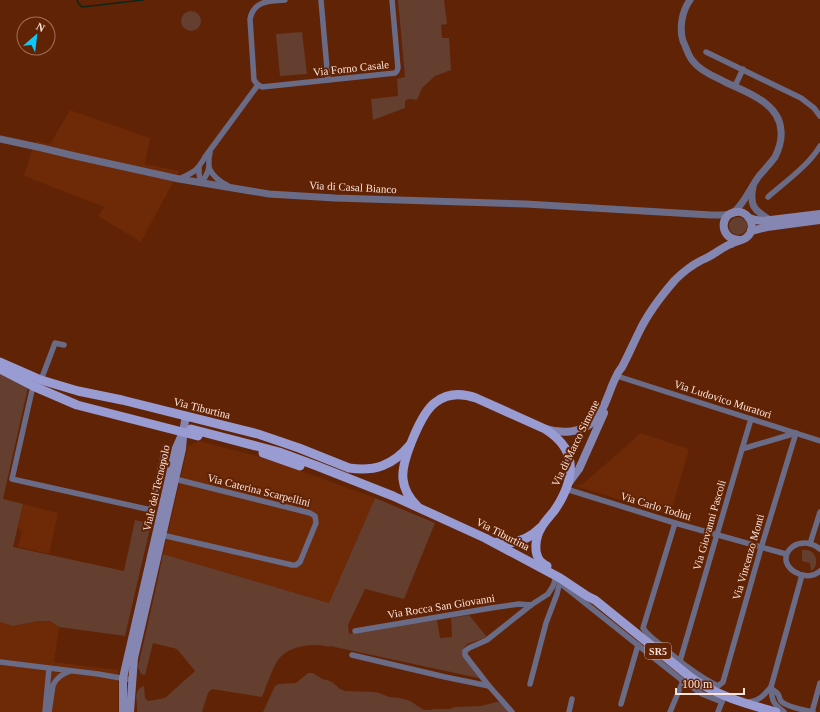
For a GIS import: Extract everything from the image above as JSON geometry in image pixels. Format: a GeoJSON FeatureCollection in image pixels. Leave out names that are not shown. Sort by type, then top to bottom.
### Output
{"type":"FeatureCollection","features":[{"type":"Feature","properties":{"kind":"main road"},"geometry":{"type":"LineString","coordinates":[[719,251],[726,241],[725,219],[732,213],[741,212],[758,221],[820,214]]}},
{"type":"Feature","properties":{"kind":"main road"},"geometry":{"type":"LineString","coordinates":[[725,231],[732,240],[740,240],[747,237],[752,226],[747,216]]}},
{"type":"Feature","properties":{"kind":"main road"},"geometry":{"type":"LineString","coordinates":[[751,231],[767,227],[820,220]]}},
{"type":"Feature","properties":{"kind":"main road","name":"Via di Marco Simone"},"geometry":{"type":"LineString","coordinates":[[545,429],[570,432],[589,425],[600,413],[617,375],[645,321],[667,290],[676,279],[688,269],[730,244],[740,240]]}},
{"type":"Feature","properties":{"kind":"main road","name":"Via Tiburtina"},"geometry":{"type":"LineString","coordinates":[[0,362],[42,380],[258,434],[299,448],[349,468],[376,468],[384,465],[400,455],[413,440]]}},
{"type":"Feature","properties":{"kind":"main road","name":"Via di Marco Simone"},"geometry":{"type":"LineString","coordinates":[[485,538],[504,543],[519,542],[532,535],[542,526],[558,504],[579,468],[620,377],[622,367]]}},
{"type":"Feature","properties":{"kind":"main road"},"geometry":{"type":"LineString","coordinates":[[0,368],[33,386],[80,406],[163,428],[184,429],[198,436],[252,450],[311,469],[340,475]]}},
{"type":"Feature","properties":{"kind":"main road","name":"Via Tiburtina"},"geometry":{"type":"LineString","coordinates":[[0,368],[78,400],[184,429],[272,449],[296,457],[393,496],[485,538],[557,577],[595,600],[694,680],[723,699],[776,712]]}},
{"type":"Feature","properties":{"kind":"main road"},"geometry":{"type":"LineString","coordinates":[[422,510],[412,500],[408,493],[403,480],[404,467],[413,440],[423,418],[435,402],[450,395],[469,395],[552,433],[567,452],[570,459],[570,476],[567,487]]}},
{"type":"Feature","properties":{"kind":"main road","name":"Viale del Tecnopolo"},"geometry":{"type":"LineString","coordinates":[[123,712],[128,679],[186,416]]}},
{"type":"Feature","properties":{"kind":"main road"},"geometry":{"type":"LineString","coordinates":[[163,428],[172,436],[179,449],[187,441],[198,436]]}},
{"type":"Feature","properties":{"kind":"main road","name":"Viale del Tecnopolo"},"geometry":{"type":"LineString","coordinates":[[130,712],[128,679],[162,535],[172,478]]}},
{"type":"Feature","properties":{"kind":"main road","name":"Via di Marco Simone"},"geometry":{"type":"LineString","coordinates":[[542,526],[538,536],[536,548],[540,561],[578,585],[595,600]]}},
{"type":"Feature","properties":{"kind":"street"},"geometry":{"type":"LineString","coordinates":[[179,179],[193,172],[199,167],[258,85],[254,80],[251,15],[257,6],[262,3],[285,0]]}},
{"type":"Feature","properties":{"kind":"street"},"geometry":{"type":"LineString","coordinates":[[321,0],[328,80]]}},
{"type":"Feature","properties":{"kind":"street","name":"Via Forno Casale"},"geometry":{"type":"LineString","coordinates":[[258,85],[265,87],[393,74],[397,72],[398,68],[392,0]]}},
{"type":"Feature","properties":{"kind":"street"},"geometry":{"type":"LineString","coordinates":[[690,0],[686,5],[682,27],[683,39],[692,60],[701,69],[714,77],[735,86],[766,103],[777,116],[781,125],[780,145],[775,156],[756,180],[742,204],[732,213]]}},
{"type":"Feature","properties":{"kind":"street"},"geometry":{"type":"LineString","coordinates":[[706,52],[801,98],[814,108],[820,116]]}},
{"type":"Feature","properties":{"kind":"street"},"geometry":{"type":"LineString","coordinates":[[735,86],[743,69]]}},
{"type":"Feature","properties":{"kind":"street","name":"Via di Casal Bianco"},"geometry":{"type":"LineString","coordinates":[[0,139],[179,179],[269,194],[526,204],[711,215],[732,213]]}},
{"type":"Feature","properties":{"kind":"street"},"geometry":{"type":"LineString","coordinates":[[768,197],[804,165],[814,155],[820,146]]}},
{"type":"Feature","properties":{"kind":"street"},"geometry":{"type":"LineString","coordinates":[[213,148],[208,158],[209,168],[212,174],[220,182],[234,189]]}},
{"type":"Feature","properties":{"kind":"street"},"geometry":{"type":"LineString","coordinates":[[199,167],[201,183]]}},
{"type":"Feature","properties":{"kind":"street"},"geometry":{"type":"LineString","coordinates":[[201,183],[209,168]]}},
{"type":"Feature","properties":{"kind":"street"},"geometry":{"type":"LineString","coordinates":[[756,180],[753,188],[752,205],[759,213],[770,220]]}},
{"type":"Feature","properties":{"kind":"street"},"geometry":{"type":"LineString","coordinates":[[747,194],[744,208],[747,216]]}},
{"type":"Feature","properties":{"kind":"street"},"geometry":{"type":"LineString","coordinates":[[711,215],[719,221],[725,231]]}},
{"type":"Feature","properties":{"kind":"street"},"geometry":{"type":"LineString","coordinates":[[42,380],[55,343],[64,345]]}},
{"type":"Feature","properties":{"kind":"street","name":"Via Ludovico Muratori"},"geometry":{"type":"LineString","coordinates":[[620,377],[820,441]]}},
{"type":"Feature","properties":{"kind":"street"},"geometry":{"type":"LineString","coordinates":[[33,386],[12,479],[151,510]]}},
{"type":"Feature","properties":{"kind":"street","name":"Via Giovanni Pascoli"},"geometry":{"type":"LineString","coordinates":[[680,661],[751,419]]}},
{"type":"Feature","properties":{"kind":"street"},"geometry":{"type":"LineString","coordinates":[[742,449],[796,433]]}},
{"type":"Feature","properties":{"kind":"street","name":"Via Vincenzo Monti"},"geometry":{"type":"LineString","coordinates":[[680,661],[703,678],[718,686],[723,682],[761,548],[796,433]]}},
{"type":"Feature","properties":{"kind":"street"},"geometry":{"type":"LineString","coordinates":[[149,520],[166,447]]}},
{"type":"Feature","properties":{"kind":"street"},"geometry":{"type":"LineString","coordinates":[[159,475],[172,478]]}},
{"type":"Feature","properties":{"kind":"street","name":"Via Caterina Scarpellini"},"geometry":{"type":"LineString","coordinates":[[162,535],[292,566],[300,562],[316,523],[315,516],[310,513],[172,478]]}},
{"type":"Feature","properties":{"kind":"street","name":"Via Carlo Todini"},"geometry":{"type":"LineString","coordinates":[[567,487],[675,523],[786,554]]}},
{"type":"Feature","properties":{"kind":"street"},"geometry":{"type":"LineString","coordinates":[[810,544],[820,512]]}},
{"type":"Feature","properties":{"kind":"street"},"geometry":{"type":"LineString","coordinates":[[675,523],[643,628],[651,637],[680,661]]}},
{"type":"Feature","properties":{"kind":"street"},"geometry":{"type":"LineString","coordinates":[[820,549],[810,544],[802,543],[796,544],[790,548],[786,554],[786,561],[795,572],[802,575],[812,576],[820,571]]}},
{"type":"Feature","properties":{"kind":"street"},"geometry":{"type":"LineString","coordinates":[[764,709],[769,700],[802,575]]}},
{"type":"Feature","properties":{"kind":"street"},"geometry":{"type":"LineString","coordinates":[[512,712],[489,686],[465,655],[465,651],[468,648],[487,640],[550,592],[557,577]]}},
{"type":"Feature","properties":{"kind":"street"},"geometry":{"type":"LineString","coordinates":[[557,577],[683,681],[702,694],[723,699],[718,712]]}},
{"type":"Feature","properties":{"kind":"street"},"geometry":{"type":"LineString","coordinates":[[530,684],[546,623],[557,594],[557,577]]}},
{"type":"Feature","properties":{"kind":"street","name":"Via Rocca San Giovanni"},"geometry":{"type":"LineString","coordinates":[[355,630],[519,604],[531,605]]}},
{"type":"Feature","properties":{"kind":"street"},"geometry":{"type":"LineString","coordinates":[[621,704],[638,645]]}},
{"type":"Feature","properties":{"kind":"street"},"geometry":{"type":"LineString","coordinates":[[352,655],[489,686]]}},
{"type":"Feature","properties":{"kind":"street"},"geometry":{"type":"LineString","coordinates":[[0,662],[128,679]]}},
{"type":"Feature","properties":{"kind":"street"},"geometry":{"type":"LineString","coordinates":[[45,712],[49,669]]}},
{"type":"Feature","properties":{"kind":"street"},"geometry":{"type":"LineString","coordinates":[[49,712],[50,700],[55,681],[58,677],[70,671]]}},
{"type":"Feature","properties":{"kind":"street"},"geometry":{"type":"LineString","coordinates":[[670,712],[683,681]]}},
{"type":"Feature","properties":{"kind":"street"},"geometry":{"type":"LineString","coordinates":[[771,689],[778,694],[780,700],[784,703],[812,712],[820,683]]}},
{"type":"Feature","properties":{"kind":"street"},"geometry":{"type":"LineString","coordinates":[[744,703],[754,701],[771,689]]}},
{"type":"Feature","properties":{"kind":"street"},"geometry":{"type":"LineString","coordinates":[[771,689],[774,703],[784,712]]}},
{"type":"Feature","properties":{"kind":"street"},"geometry":{"type":"LineString","coordinates":[[763,696],[764,709]]}},
{"type":"Feature","properties":{"kind":"street"},"geometry":{"type":"LineString","coordinates":[[569,712],[572,699]]}},
{"type":"Feature","properties":{"kind":"shaded area"},"geometry":{"type":"Polygon","coordinates":[[[398,0],[444,0],[447,24],[441,25],[442,38],[449,38],[451,70],[435,76],[422,88],[417,100],[409,99],[405,101],[405,108],[373,120],[371,99],[398,96],[397,79],[405,77],[398,0]]]}},
{"type":"Feature","properties":{"kind":"shaded area"},"geometry":{"type":"Polygon","coordinates":[[[191,11],[198,14],[201,21],[198,28],[191,31],[184,28],[181,21],[184,14],[191,11]]]}},
{"type":"Feature","properties":{"kind":"shaded area"},"geometry":{"type":"Polygon","coordinates":[[[302,32],[307,74],[280,76],[276,34],[302,32]]]}},
{"type":"Feature","properties":{"kind":"shaded area"},"geometry":{"type":"Polygon","coordinates":[[[70,110],[150,138],[145,164],[179,171],[141,242],[98,216],[104,207],[24,176],[36,141],[50,144],[70,110]]]}},
{"type":"Feature","properties":{"kind":"shaded area"},"geometry":{"type":"Polygon","coordinates":[[[738,217],[744,220],[747,226],[744,232],[738,235],[732,232],[729,226],[732,220],[738,217]]]}},
{"type":"Feature","properties":{"kind":"shaded area"},"geometry":{"type":"Polygon","coordinates":[[[0,373],[28,387],[3,499],[23,504],[13,547],[124,571],[135,520],[151,524],[125,636],[59,627],[50,621],[39,621],[13,626],[0,622],[0,373]]]}},
{"type":"Feature","properties":{"kind":"shaded area"},"geometry":{"type":"Polygon","coordinates":[[[641,433],[689,449],[670,515],[576,486],[584,483],[641,433]]]}},
{"type":"Feature","properties":{"kind":"shaded area"},"geometry":{"type":"Polygon","coordinates":[[[199,441],[269,459],[375,498],[329,603],[163,554],[188,446],[199,441]]]}},
{"type":"Feature","properties":{"kind":"shaded area"},"geometry":{"type":"Polygon","coordinates":[[[375,498],[435,523],[404,599],[365,589],[348,625],[349,634],[437,620],[440,638],[452,637],[451,618],[469,615],[487,637],[467,644],[463,649],[483,679],[330,646],[309,645],[294,648],[282,655],[273,669],[262,697],[212,689],[208,693],[202,712],[137,712],[136,697],[140,688],[144,686],[145,698],[148,701],[165,698],[195,671],[177,649],[153,643],[145,675],[141,674],[138,667],[163,554],[329,603],[375,498]]]}},
{"type":"Feature","properties":{"kind":"shaded area"},"geometry":{"type":"Polygon","coordinates":[[[23,504],[58,513],[49,554],[18,547],[22,531],[18,526],[23,504]]]}},
{"type":"Feature","properties":{"kind":"shaded area"},"geometry":{"type":"Polygon","coordinates":[[[802,550],[811,552],[816,558],[816,566],[811,571],[810,563],[802,561],[802,550]]]}},
{"type":"Feature","properties":{"kind":"shaded area"},"geometry":{"type":"Polygon","coordinates":[[[39,621],[50,621],[59,627],[54,662],[118,670],[118,712],[0,712],[0,622],[13,626],[39,621]]]}},
{"type":"Feature","properties":{"kind":"shaded area"},"geometry":{"type":"Polygon","coordinates":[[[308,673],[313,673],[322,679],[332,682],[340,689],[345,691],[374,692],[389,697],[400,698],[410,701],[424,710],[481,706],[502,702],[510,712],[263,712],[275,686],[279,684],[296,683],[308,673]]]}},
{"type":"Feature","properties":{"kind":"waterway"},"geometry":{"type":"LineString","coordinates":[[77,0],[82,7],[143,0]]}}]}
